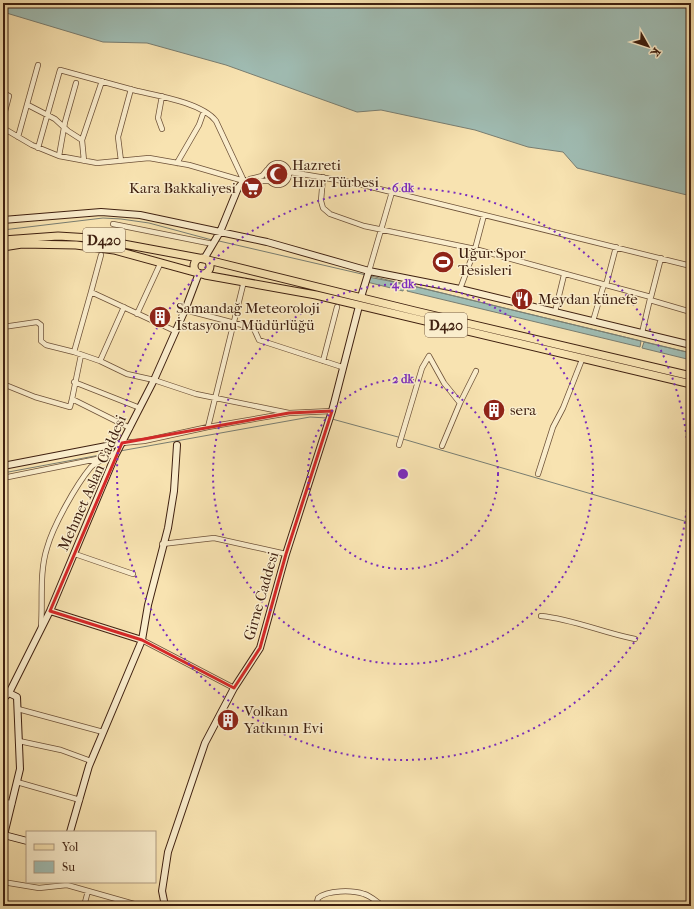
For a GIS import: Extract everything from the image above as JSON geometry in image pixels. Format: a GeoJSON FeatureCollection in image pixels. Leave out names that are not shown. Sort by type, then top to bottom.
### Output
{"type":"FeatureCollection","features":[{"type":"Feature","properties":{"kind":"main road","name":"D420"},"geometry":{"type":"LineString","coordinates":[[3,240],[58,236],[91,238],[204,259],[691,376]]}},
{"type":"Feature","properties":{"kind":"main road","name":"D420"},"geometry":{"type":"LineString","coordinates":[[3,247],[22,244],[76,245],[114,250],[199,273],[244,281],[359,306],[583,357],[691,384]]}},
{"type":"Feature","properties":{"kind":"main road"},"geometry":{"type":"LineString","coordinates":[[200,259],[204,259],[208,262],[209,269],[206,272],[199,273],[195,268],[195,264],[200,259]]}},
{"type":"Feature","properties":{"kind":"street"},"geometry":{"type":"LineString","coordinates":[[18,137],[38,65]]}},
{"type":"Feature","properties":{"kind":"street"},"geometry":{"type":"LineString","coordinates":[[38,148],[60,70],[162,96],[204,110],[216,121],[244,181]]}},
{"type":"Feature","properties":{"kind":"street"},"geometry":{"type":"LineString","coordinates":[[84,161],[82,140],[102,81]]}},
{"type":"Feature","properties":{"kind":"street"},"geometry":{"type":"LineString","coordinates":[[58,156],[76,83]]}},
{"type":"Feature","properties":{"kind":"street"},"geometry":{"type":"LineString","coordinates":[[121,161],[118,137],[131,89]]}},
{"type":"Feature","properties":{"kind":"street"},"geometry":{"type":"LineString","coordinates":[[3,93],[9,96],[3,119]]}},
{"type":"Feature","properties":{"kind":"street"},"geometry":{"type":"LineString","coordinates":[[162,96],[158,118],[162,128]]}},
{"type":"Feature","properties":{"kind":"street"},"geometry":{"type":"LineString","coordinates":[[28,105],[48,115],[82,140]]}},
{"type":"Feature","properties":{"kind":"street"},"geometry":{"type":"LineString","coordinates":[[177,163],[199,125],[204,110]]}},
{"type":"Feature","properties":{"kind":"street"},"geometry":{"type":"LineString","coordinates":[[3,128],[38,148],[58,156],[97,163],[136,158],[149,158],[177,163],[244,181],[270,181],[276,185],[283,184],[288,180],[290,172]]}},
{"type":"Feature","properties":{"kind":"street"},"geometry":{"type":"LineString","coordinates":[[204,259],[220,232],[238,188],[244,181],[262,176],[272,164],[280,162],[286,166],[290,172],[323,177],[392,192],[691,266]]}},
{"type":"Feature","properties":{"kind":"street"},"geometry":{"type":"LineString","coordinates":[[267,170],[270,181]]}},
{"type":"Feature","properties":{"kind":"street"},"geometry":{"type":"LineString","coordinates":[[323,177],[321,201],[326,212],[364,226],[475,249],[564,275],[605,285],[691,312]]}},
{"type":"Feature","properties":{"kind":"street"},"geometry":{"type":"LineString","coordinates":[[361,297],[392,192]]}},
{"type":"Feature","properties":{"kind":"street"},"geometry":{"type":"LineString","coordinates":[[3,220],[101,212],[140,215],[267,242],[369,271],[460,289],[691,345]]}},
{"type":"Feature","properties":{"kind":"street"},"geometry":{"type":"LineString","coordinates":[[460,289],[475,249],[484,214]]}},
{"type":"Feature","properties":{"kind":"street"},"geometry":{"type":"LineString","coordinates":[[113,224],[213,244]]}},
{"type":"Feature","properties":{"kind":"street"},"geometry":{"type":"LineString","coordinates":[[593,321],[616,247]]}},
{"type":"Feature","properties":{"kind":"street"},"geometry":{"type":"LineString","coordinates":[[74,352],[101,255]]}},
{"type":"Feature","properties":{"kind":"street"},"geometry":{"type":"LineString","coordinates":[[642,333],[661,258]]}},
{"type":"Feature","properties":{"kind":"street"},"geometry":{"type":"LineString","coordinates":[[138,314],[161,262]]}},
{"type":"Feature","properties":{"kind":"street","name":"Mehmet Aslan Caddesi"},"geometry":{"type":"LineString","coordinates":[[3,699],[50,611],[115,456],[119,452],[122,443],[154,380],[185,310],[199,273]]}},
{"type":"Feature","properties":{"kind":"street"},"geometry":{"type":"LineString","coordinates":[[555,312],[564,275]]}},
{"type":"Feature","properties":{"kind":"street"},"geometry":{"type":"LineString","coordinates":[[208,427],[232,322],[244,281]]}},
{"type":"Feature","properties":{"kind":"street"},"geometry":{"type":"LineString","coordinates":[[91,292],[175,331]]}},
{"type":"Feature","properties":{"kind":"street"},"geometry":{"type":"LineString","coordinates":[[323,361],[337,306]]}},
{"type":"Feature","properties":{"kind":"street","name":"Girne Caddesi"},"geometry":{"type":"LineString","coordinates":[[165,906],[162,891],[168,852],[205,743],[234,688],[260,648],[286,554],[332,411],[342,367],[359,306]]}},
{"type":"Feature","properties":{"kind":"street"},"geometry":{"type":"LineString","coordinates":[[100,361],[124,307]]}},
{"type":"Feature","properties":{"kind":"street"},"geometry":{"type":"LineString","coordinates":[[185,310],[254,328],[259,340],[342,367]]}},
{"type":"Feature","properties":{"kind":"street"},"geometry":{"type":"LineString","coordinates":[[3,327],[37,322],[41,325],[41,341],[46,345],[74,352],[100,361],[127,374],[154,380],[196,394],[289,413]]}},
{"type":"Feature","properties":{"kind":"street"},"geometry":{"type":"LineString","coordinates":[[3,384],[36,397],[70,407],[74,382],[82,355]]}},
{"type":"Feature","properties":{"kind":"street"},"geometry":{"type":"LineString","coordinates":[[399,445],[422,368],[429,356],[444,383],[460,403]]}},
{"type":"Feature","properties":{"kind":"street"},"geometry":{"type":"LineString","coordinates":[[538,474],[553,427],[563,408],[583,357]]}},
{"type":"Feature","properties":{"kind":"street"},"geometry":{"type":"LineString","coordinates":[[442,446],[460,403],[476,371]]}},
{"type":"Feature","properties":{"kind":"street"},"geometry":{"type":"LineString","coordinates":[[74,382],[140,408]]}},
{"type":"Feature","properties":{"kind":"street"},"geometry":{"type":"LineString","coordinates":[[72,399],[130,428]]}},
{"type":"Feature","properties":{"kind":"street"},"geometry":{"type":"LineString","coordinates":[[3,466],[289,413],[332,411]]}},
{"type":"Feature","properties":{"kind":"street"},"geometry":{"type":"LineString","coordinates":[[70,831],[91,760],[102,732],[120,695],[142,640],[162,544],[168,528],[174,491],[177,445]]}},
{"type":"Feature","properties":{"kind":"street"},"geometry":{"type":"LineString","coordinates":[[40,631],[42,607],[41,588],[46,548],[69,499],[92,466],[119,452]]}},
{"type":"Feature","properties":{"kind":"street"},"geometry":{"type":"LineString","coordinates":[[3,478],[108,457]]}},
{"type":"Feature","properties":{"kind":"street"},"geometry":{"type":"LineString","coordinates":[[162,544],[214,538],[286,554]]}},
{"type":"Feature","properties":{"kind":"street"},"geometry":{"type":"LineString","coordinates":[[75,554],[133,574]]}},
{"type":"Feature","properties":{"kind":"street"},"geometry":{"type":"LineString","coordinates":[[50,611],[142,640],[234,688]]}},
{"type":"Feature","properties":{"kind":"street"},"geometry":{"type":"LineString","coordinates":[[541,616],[554,618],[611,635],[635,639]]}},
{"type":"Feature","properties":{"kind":"street"},"geometry":{"type":"LineString","coordinates":[[6,692],[17,697],[20,769],[3,836],[26,841]]}},
{"type":"Feature","properties":{"kind":"street"},"geometry":{"type":"LineString","coordinates":[[18,709],[102,732]]}},
{"type":"Feature","properties":{"kind":"street"},"geometry":{"type":"LineString","coordinates":[[19,741],[61,750],[91,760]]}},
{"type":"Feature","properties":{"kind":"street"},"geometry":{"type":"LineString","coordinates":[[17,782],[80,800]]}},
{"type":"Feature","properties":{"kind":"street"},"geometry":{"type":"LineString","coordinates":[[3,801],[12,804]]}},
{"type":"Feature","properties":{"kind":"street"},"geometry":{"type":"LineString","coordinates":[[3,882],[39,888],[67,885],[141,906]]}},
{"type":"Feature","properties":{"kind":"street"},"geometry":{"type":"LineString","coordinates":[[84,906],[88,891]]}},
{"type":"Feature","properties":{"kind":"street"},"geometry":{"type":"LineString","coordinates":[[316,906],[318,898],[323,894],[350,892],[365,894],[383,906]]}},
{"type":"Feature","properties":{"kind":"highlighted area"},"geometry":{"type":"Polygon","coordinates":[[[332,411],[286,554],[260,648],[234,688],[142,640],[50,611],[122,443],[289,413],[332,411]]]}},
{"type":"Feature","properties":{"kind":"water"},"geometry":{"type":"Polygon","coordinates":[[[3,3],[691,3],[691,196],[577,168],[563,152],[528,147],[475,130],[381,110],[357,112],[226,65],[147,43],[103,42],[3,12],[3,3]]]}},
{"type":"Feature","properties":{"kind":"water"},"geometry":{"type":"Polygon","coordinates":[[[368,277],[405,284],[403,291],[367,282],[368,277]]]}},
{"type":"Feature","properties":{"kind":"water"},"geometry":{"type":"Polygon","coordinates":[[[409,285],[641,341],[640,347],[407,291],[409,285]]]}},
{"type":"Feature","properties":{"kind":"water"},"geometry":{"type":"Polygon","coordinates":[[[644,342],[691,353],[691,360],[642,348],[644,342]]]}},
{"type":"Feature","properties":{"kind":"waterway"},"geometry":{"type":"LineString","coordinates":[[3,230],[103,218],[149,223],[212,240]]}},
{"type":"Feature","properties":{"kind":"waterway"},"geometry":{"type":"LineString","coordinates":[[219,241],[366,275]]}},
{"type":"Feature","properties":{"kind":"waterway"},"geometry":{"type":"LineString","coordinates":[[371,276],[691,353]]}},
{"type":"Feature","properties":{"kind":"waterway"},"geometry":{"type":"LineString","coordinates":[[120,451],[310,417],[327,418]]}},
{"type":"Feature","properties":{"kind":"waterway"},"geometry":{"type":"LineString","coordinates":[[332,419],[398,437]]}},
{"type":"Feature","properties":{"kind":"waterway"},"geometry":{"type":"LineString","coordinates":[[403,439],[691,523]]}},
{"type":"Feature","properties":{"kind":"waterway"},"geometry":{"type":"LineString","coordinates":[[3,473],[111,453]]}},
{"type":"Feature","properties":{"kind":"place","name":"Hazreti Hızır Türbesi"},"geometry":{"type":"Point","coordinates":[277,174]}},
{"type":"Feature","properties":{"kind":"place","name":"Kara Bakkaliyesi"},"geometry":{"type":"Point","coordinates":[252,188]}},
{"type":"Feature","properties":{"kind":"place","name":"Uğur Spor Tesisleri"},"geometry":{"type":"Point","coordinates":[443,262]}},
{"type":"Feature","properties":{"kind":"place","name":"Meydan künefe"},"geometry":{"type":"Point","coordinates":[522,299]}},
{"type":"Feature","properties":{"kind":"place","name":"Samandağ Meteoroloji İstasyonu Müdürlüğü"},"geometry":{"type":"Point","coordinates":[160,317]}},
{"type":"Feature","properties":{"kind":"place","name":"sera"},"geometry":{"type":"Point","coordinates":[494,410]}},
{"type":"Feature","properties":{"kind":"place","name":"Volkan Yatkının Evi"},"geometry":{"type":"Point","coordinates":[228,720]}}]}
